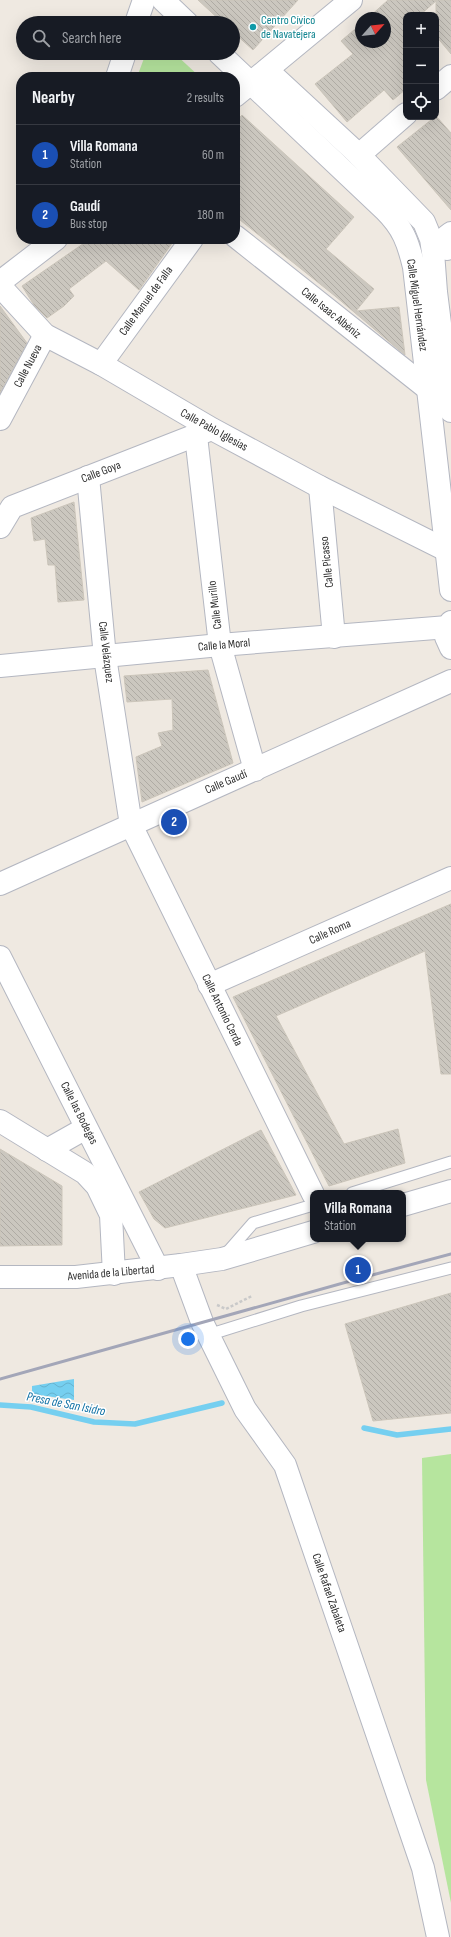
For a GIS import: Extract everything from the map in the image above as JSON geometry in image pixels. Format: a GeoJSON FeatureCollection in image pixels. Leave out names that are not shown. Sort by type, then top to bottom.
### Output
{"type":"FeatureCollection","features":[{"type":"Feature","properties":{"kind":"street"},"geometry":{"type":"LineString","coordinates":[[138,16],[144,0]]}},
{"type":"Feature","properties":{"kind":"street"},"geometry":{"type":"LineString","coordinates":[[163,0],[180,16]]}},
{"type":"Feature","properties":{"kind":"street"},"geometry":{"type":"LineString","coordinates":[[240,72],[251,83],[351,0]]}},
{"type":"Feature","properties":{"kind":"street"},"geometry":{"type":"LineString","coordinates":[[118,72],[122,60]]}},
{"type":"Feature","properties":{"kind":"street"},"geometry":{"type":"LineString","coordinates":[[227,60],[240,72]]}},
{"type":"Feature","properties":{"kind":"street"},"geometry":{"type":"LineString","coordinates":[[439,86],[451,76]]}},
{"type":"Feature","properties":{"kind":"street","name":"Calle Miguel Hernández"},"geometry":{"type":"LineString","coordinates":[[251,83],[359,155],[424,222],[431,239],[445,246],[436,292],[451,411]]}},
{"type":"Feature","properties":{"kind":"street","name":"Calle Miguel Hernández"},"geometry":{"type":"LineString","coordinates":[[251,83],[398,223],[408,242],[414,267],[451,590]]}},
{"type":"Feature","properties":{"kind":"street"},"geometry":{"type":"LineString","coordinates":[[359,155],[403,117]]}},
{"type":"Feature","properties":{"kind":"street","name":"Calle Isaac Albéniz"},"geometry":{"type":"LineString","coordinates":[[240,240],[428,389]]}},
{"type":"Feature","properties":{"kind":"street"},"geometry":{"type":"LineString","coordinates":[[0,282],[49,244]]}},
{"type":"Feature","properties":{"kind":"street","name":"Calle Manuel de Falla"},"geometry":{"type":"LineString","coordinates":[[101,364],[188,244]]}},
{"type":"Feature","properties":{"kind":"street","name":"Calle Pablo Iglesias"},"geometry":{"type":"LineString","coordinates":[[0,286],[45,335],[101,364],[204,432],[320,487],[446,550]]}},
{"type":"Feature","properties":{"kind":"street","name":"Calle Nueva"},"geometry":{"type":"LineString","coordinates":[[0,419],[45,335]]}},
{"type":"Feature","properties":{"kind":"street","name":"Calle Goya"},"geometry":{"type":"LineString","coordinates":[[0,527],[12,507],[204,432]]}},
{"type":"Feature","properties":{"kind":"street","name":"Calle Murillo"},"geometry":{"type":"LineString","coordinates":[[204,432],[220,645],[255,770]]}},
{"type":"Feature","properties":{"kind":"street","name":"Calle Velázquez"},"geometry":{"type":"LineString","coordinates":[[88,477],[105,658],[131,826]]}},
{"type":"Feature","properties":{"kind":"street","name":"Calle Picasso"},"geometry":{"type":"LineString","coordinates":[[320,487],[334,637]]}},
{"type":"Feature","properties":{"kind":"street","name":"Calle la Moral"},"geometry":{"type":"LineString","coordinates":[[0,666],[105,658],[220,645],[334,637],[450,632]]}},
{"type":"Feature","properties":{"kind":"street","name":"Calle Gaudí"},"geometry":{"type":"LineString","coordinates":[[0,884],[131,826],[185,799],[255,770],[451,681]]}},
{"type":"Feature","properties":{"kind":"street","name":"Calle Antonio Cerda"},"geometry":{"type":"LineString","coordinates":[[131,826],[311,1190]]}},
{"type":"Feature","properties":{"kind":"street","name":"Calle Roma"},"geometry":{"type":"LineString","coordinates":[[209,985],[451,878]]}},
{"type":"Feature","properties":{"kind":"street","name":"Calle las Bodegas"},"geometry":{"type":"LineString","coordinates":[[0,957],[158,1269]]}},
{"type":"Feature","properties":{"kind":"street"},"geometry":{"type":"LineString","coordinates":[[0,1121],[118,1191]]}},
{"type":"Feature","properties":{"kind":"street"},"geometry":{"type":"LineString","coordinates":[[47,1150],[86,1128]]}},
{"type":"Feature","properties":{"kind":"street"},"geometry":{"type":"LineString","coordinates":[[86,1173],[97,1186],[111,1215],[114,1274]]}},
{"type":"Feature","properties":{"kind":"street"},"geometry":{"type":"LineString","coordinates":[[406,1204],[451,1191]]}},
{"type":"Feature","properties":{"kind":"street","name":"Avenida de la Libertad"},"geometry":{"type":"LineString","coordinates":[[0,1277],[76,1278],[158,1269],[222,1259],[310,1233]]}},
{"type":"Feature","properties":{"kind":"street","name":"Calle Rafael Zabaleta"},"geometry":{"type":"LineString","coordinates":[[181,1265],[208,1335],[245,1409],[285,1465],[423,1868],[438,1937]]}},
{"type":"Feature","properties":{"kind":"lane"},"geometry":{"type":"LineString","coordinates":[[362,1190],[451,1162]]}},
{"type":"Feature","properties":{"kind":"lane"},"geometry":{"type":"LineString","coordinates":[[222,1259],[253,1223],[310,1206]]}},
{"type":"Feature","properties":{"kind":"lane"},"geometry":{"type":"LineString","coordinates":[[208,1335],[301,1306],[451,1268]]}},
{"type":"Feature","properties":{"kind":"path"},"geometry":{"type":"LineString","coordinates":[[211,1303],[226,1309],[252,1296]]}},
{"type":"Feature","properties":{"kind":"green space"},"geometry":{"type":"Polygon","coordinates":[[[143,60],[182,60],[195,72],[139,72],[143,60]]]}},
{"type":"Feature","properties":{"kind":"green space"},"geometry":{"type":"Polygon","coordinates":[[[451,1454],[451,1903],[426,1780],[422,1458],[451,1454]]]}},
{"type":"Feature","properties":{"kind":"water"},"geometry":{"type":"Polygon","coordinates":[[[74,1379],[74,1400],[32,1394],[32,1386],[74,1379]]]}},
{"type":"Feature","properties":{"kind":"building","name":"Centro Cívico de Navatejera"},"geometry":{"type":"Polygon","coordinates":[[[198,0],[298,0],[253,50],[240,38],[240,16],[215,16],[198,0]]]}},
{"type":"Feature","properties":{"kind":"building"},"geometry":{"type":"Polygon","coordinates":[[[388,0],[451,0],[451,54],[439,40],[439,12],[436,12],[436,1],[423,12],[403,12],[403,92],[393,100],[384,90],[347,122],[315,84],[353,54],[341,41],[355,29],[355,48],[391,48],[391,12],[375,12],[388,0]]]}},
{"type":"Feature","properties":{"kind":"building"},"geometry":{"type":"Polygon","coordinates":[[[242,115],[354,217],[326,249],[374,289],[356,311],[399,307],[405,355],[335,296],[240,220],[240,117],[242,115]]]}},
{"type":"Feature","properties":{"kind":"building"},"geometry":{"type":"Polygon","coordinates":[[[439,119],[451,133],[451,210],[397,147],[431,120],[439,119]]]}},
{"type":"Feature","properties":{"kind":"building"},"geometry":{"type":"Polygon","coordinates":[[[83,244],[171,244],[139,290],[106,261],[69,289],[74,296],[64,306],[47,318],[34,305],[22,286],[83,244]]]}},
{"type":"Feature","properties":{"kind":"building"},"geometry":{"type":"Polygon","coordinates":[[[0,306],[27,343],[0,393],[0,306]]]}},
{"type":"Feature","properties":{"kind":"building"},"geometry":{"type":"Polygon","coordinates":[[[74,502],[84,600],[58,602],[55,565],[48,565],[45,539],[34,541],[31,518],[74,502]]]}},
{"type":"Feature","properties":{"kind":"building"},"geometry":{"type":"Polygon","coordinates":[[[208,670],[233,763],[142,802],[136,757],[162,746],[158,733],[173,730],[172,699],[127,702],[124,676],[208,670]]]}},
{"type":"Feature","properties":{"kind":"building"},"geometry":{"type":"Polygon","coordinates":[[[451,904],[451,1074],[441,1074],[425,951],[276,1016],[344,1144],[398,1129],[405,1163],[329,1186],[233,997],[451,904]]]}},
{"type":"Feature","properties":{"kind":"building"},"geometry":{"type":"Polygon","coordinates":[[[261,1130],[296,1195],[165,1228],[154,1219],[139,1192],[261,1130]]]}},
{"type":"Feature","properties":{"kind":"building"},"geometry":{"type":"Polygon","coordinates":[[[0,1149],[62,1186],[62,1245],[0,1246],[0,1149]]]}},
{"type":"Feature","properties":{"kind":"building"},"geometry":{"type":"Polygon","coordinates":[[[451,1293],[451,1413],[373,1421],[345,1324],[451,1293]]]}},
{"type":"Feature","properties":{"kind":"waterway","name":"Presa de San Isidro"},"geometry":{"type":"LineString","coordinates":[[0,1405],[31,1407],[94,1422],[135,1424],[222,1403]]}},
{"type":"Feature","properties":{"kind":"waterway","name":"Presa de San Isidro"},"geometry":{"type":"LineString","coordinates":[[364,1428],[397,1435],[451,1429]]}},
{"type":"Feature","properties":{"kind":"railway"},"geometry":{"type":"LineString","coordinates":[[0,1379],[451,1254]]}},
{"type":"Feature","properties":{"kind":"place","name":"Centro Cívico de Navatejera"},"geometry":{"type":"Point","coordinates":[253,27]}},
{"type":"Feature","properties":{"kind":"place","name":"Gaudí"},"geometry":{"type":"Point","coordinates":[174,822]}},
{"type":"Feature","properties":{"kind":"place","name":"Villa Romana"},"geometry":{"type":"Point","coordinates":[358,1270]}}]}
